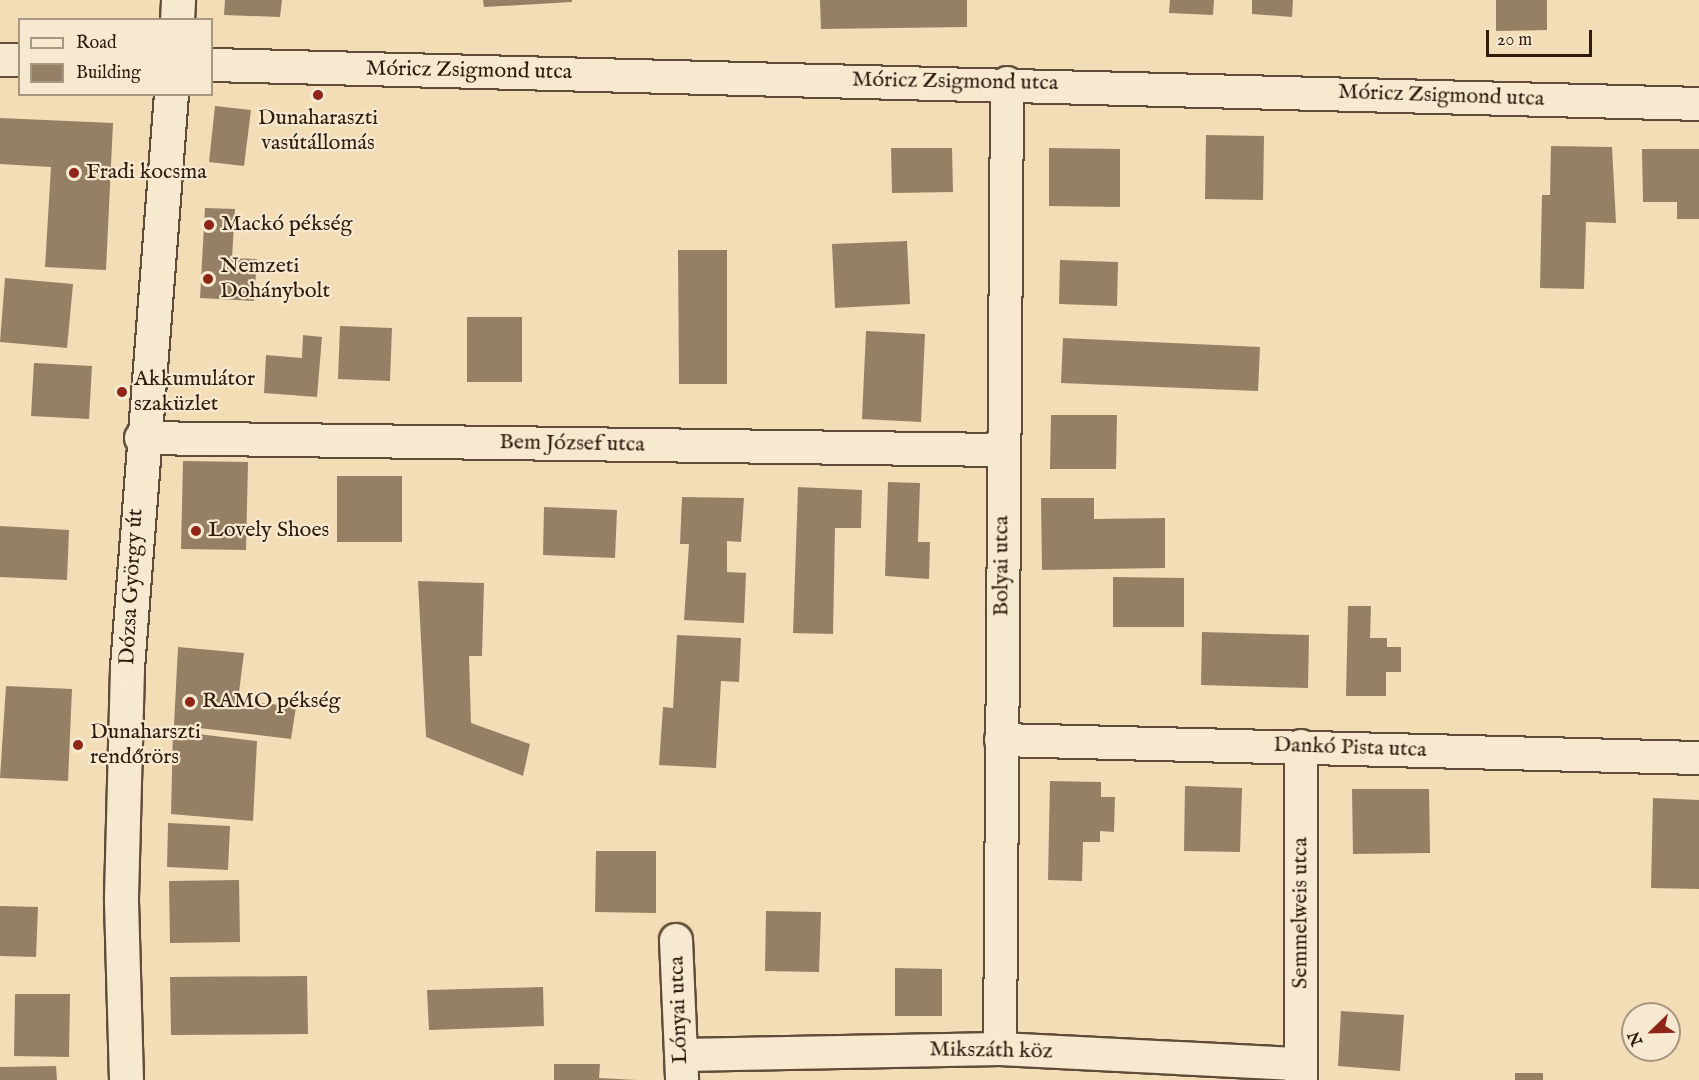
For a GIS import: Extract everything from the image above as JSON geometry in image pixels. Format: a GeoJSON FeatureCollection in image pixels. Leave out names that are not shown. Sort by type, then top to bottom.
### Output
{"type":"FeatureCollection","features":[{"type":"Feature","properties":{"kind":"main road"},"geometry":{"type":"LineString","coordinates":[[177,18],[178,0]]}},
{"type":"Feature","properties":{"kind":"main road","name":"Dózsa György út"},"geometry":{"type":"LineString","coordinates":[[126,1080],[121,897],[141,438],[171,96]]}},
{"type":"Feature","properties":{"kind":"street"},"geometry":{"type":"LineString","coordinates":[[0,60],[18,60]]}},
{"type":"Feature","properties":{"kind":"street","name":"Móricz Zsigmond utca"},"geometry":{"type":"LineString","coordinates":[[213,65],[1007,83],[1699,104]]}},
{"type":"Feature","properties":{"kind":"street","name":"Bolyai utca"},"geometry":{"type":"LineString","coordinates":[[1000,1049],[1002,450],[1007,83]]}},
{"type":"Feature","properties":{"kind":"street","name":"Bem József utca"},"geometry":{"type":"LineString","coordinates":[[141,438],[1002,450]]}},
{"type":"Feature","properties":{"kind":"street","name":"Dankó Pista utca"},"geometry":{"type":"LineString","coordinates":[[1001,740],[1699,758]]}},
{"type":"Feature","properties":{"kind":"street","name":"Semmelweis utca"},"geometry":{"type":"LineString","coordinates":[[1301,746],[1301,1072]]}},
{"type":"Feature","properties":{"kind":"street","name":"Lónyai utca"},"geometry":{"type":"LineString","coordinates":[[676,940],[682,1067]]}},
{"type":"Feature","properties":{"kind":"street","name":"Mikszáth köz"},"geometry":{"type":"LineString","coordinates":[[682,1067],[1000,1049],[1301,1072]]}},
{"type":"Feature","properties":{"kind":"building"},"geometry":{"type":"Polygon","coordinates":[[[225,0],[282,0],[280,17],[224,15],[225,0]]]}},
{"type":"Feature","properties":{"kind":"building"},"geometry":{"type":"Polygon","coordinates":[[[483,0],[572,0],[572,2],[484,7],[483,0]]]}},
{"type":"Feature","properties":{"kind":"building"},"geometry":{"type":"Polygon","coordinates":[[[820,0],[967,0],[967,27],[821,29],[820,0]]]}},
{"type":"Feature","properties":{"kind":"building"},"geometry":{"type":"Polygon","coordinates":[[[1170,0],[1214,0],[1213,15],[1169,13],[1170,0]]]}},
{"type":"Feature","properties":{"kind":"building"},"geometry":{"type":"Polygon","coordinates":[[[1252,0],[1293,0],[1292,17],[1252,14],[1252,0]]]}},
{"type":"Feature","properties":{"kind":"building"},"geometry":{"type":"Polygon","coordinates":[[[1496,0],[1547,0],[1547,30],[1496,31],[1496,0]]]}},
{"type":"Feature","properties":{"kind":"building"},"geometry":{"type":"Polygon","coordinates":[[[215,106],[251,110],[244,166],[209,162],[215,106]]]}},
{"type":"Feature","properties":{"kind":"building"},"geometry":{"type":"Polygon","coordinates":[[[0,118],[113,123],[106,270],[45,267],[51,167],[0,164],[0,118]]]}},
{"type":"Feature","properties":{"kind":"building"},"geometry":{"type":"Polygon","coordinates":[[[1206,135],[1264,136],[1263,200],[1205,199],[1206,135]]]}},
{"type":"Feature","properties":{"kind":"building"},"geometry":{"type":"Polygon","coordinates":[[[1551,146],[1612,147],[1616,223],[1586,222],[1584,289],[1540,288],[1542,195],[1550,195],[1551,146]]]}},
{"type":"Feature","properties":{"kind":"building"},"geometry":{"type":"Polygon","coordinates":[[[891,148],[952,148],[953,192],[892,193],[891,148]]]}},
{"type":"Feature","properties":{"kind":"building"},"geometry":{"type":"Polygon","coordinates":[[[1049,148],[1120,149],[1120,207],[1049,206],[1049,148]]]}},
{"type":"Feature","properties":{"kind":"building"},"geometry":{"type":"Polygon","coordinates":[[[1642,149],[1699,149],[1699,219],[1677,219],[1677,202],[1643,202],[1642,149]]]}},
{"type":"Feature","properties":{"kind":"building"},"geometry":{"type":"Polygon","coordinates":[[[205,208],[235,209],[232,258],[257,259],[254,301],[200,298],[205,208]]]}},
{"type":"Feature","properties":{"kind":"building"},"geometry":{"type":"Polygon","coordinates":[[[907,241],[910,304],[835,308],[832,244],[907,241]]]}},
{"type":"Feature","properties":{"kind":"building"},"geometry":{"type":"Polygon","coordinates":[[[678,250],[727,250],[727,384],[679,384],[678,250]]]}},
{"type":"Feature","properties":{"kind":"building"},"geometry":{"type":"Polygon","coordinates":[[[1060,260],[1118,262],[1117,306],[1059,304],[1060,260]]]}},
{"type":"Feature","properties":{"kind":"building"},"geometry":{"type":"Polygon","coordinates":[[[5,278],[73,284],[67,348],[0,342],[5,278]]]}},
{"type":"Feature","properties":{"kind":"building"},"geometry":{"type":"Polygon","coordinates":[[[467,317],[522,317],[522,382],[467,382],[467,317]]]}},
{"type":"Feature","properties":{"kind":"building"},"geometry":{"type":"Polygon","coordinates":[[[340,326],[392,328],[390,381],[338,379],[340,326]]]}},
{"type":"Feature","properties":{"kind":"building"},"geometry":{"type":"Polygon","coordinates":[[[866,331],[925,334],[921,422],[862,419],[866,331]]]}},
{"type":"Feature","properties":{"kind":"building"},"geometry":{"type":"Polygon","coordinates":[[[303,335],[322,337],[317,397],[264,393],[266,355],[302,358],[303,335]]]}},
{"type":"Feature","properties":{"kind":"building"},"geometry":{"type":"Polygon","coordinates":[[[1063,338],[1260,347],[1258,391],[1061,383],[1063,338]]]}},
{"type":"Feature","properties":{"kind":"building"},"geometry":{"type":"Polygon","coordinates":[[[34,363],[92,366],[89,419],[31,416],[34,363]]]}},
{"type":"Feature","properties":{"kind":"building"},"geometry":{"type":"Polygon","coordinates":[[[1051,415],[1117,415],[1116,469],[1050,469],[1051,415]]]}},
{"type":"Feature","properties":{"kind":"building"},"geometry":{"type":"Polygon","coordinates":[[[183,461],[248,462],[246,550],[181,549],[183,461]]]}},
{"type":"Feature","properties":{"kind":"building"},"geometry":{"type":"Polygon","coordinates":[[[337,476],[402,476],[402,542],[337,542],[337,476]]]}},
{"type":"Feature","properties":{"kind":"building"},"geometry":{"type":"Polygon","coordinates":[[[888,482],[920,483],[918,542],[930,542],[929,579],[885,576],[888,482]]]}},
{"type":"Feature","properties":{"kind":"building"},"geometry":{"type":"Polygon","coordinates":[[[798,487],[862,490],[861,528],[835,528],[833,634],[793,633],[798,487]]]}},
{"type":"Feature","properties":{"kind":"building"},"geometry":{"type":"Polygon","coordinates":[[[682,497],[744,498],[741,542],[727,541],[727,572],[746,573],[744,623],[684,620],[689,544],[680,544],[682,497]]]}},
{"type":"Feature","properties":{"kind":"building"},"geometry":{"type":"Polygon","coordinates":[[[1041,498],[1094,498],[1094,519],[1165,518],[1165,568],[1042,570],[1041,498]]]}},
{"type":"Feature","properties":{"kind":"building"},"geometry":{"type":"Polygon","coordinates":[[[544,507],[617,510],[615,558],[543,555],[544,507]]]}},
{"type":"Feature","properties":{"kind":"building"},"geometry":{"type":"Polygon","coordinates":[[[0,526],[69,530],[67,580],[0,577],[0,526]]]}},
{"type":"Feature","properties":{"kind":"building"},"geometry":{"type":"Polygon","coordinates":[[[1113,577],[1184,578],[1184,627],[1113,627],[1113,577]]]}},
{"type":"Feature","properties":{"kind":"building"},"geometry":{"type":"Polygon","coordinates":[[[418,581],[484,583],[482,656],[469,656],[471,723],[530,744],[523,776],[426,737],[418,581]]]}},
{"type":"Feature","properties":{"kind":"building"},"geometry":{"type":"Polygon","coordinates":[[[1348,606],[1371,606],[1370,638],[1387,638],[1387,647],[1401,647],[1401,672],[1386,672],[1386,696],[1346,696],[1348,606]]]}},
{"type":"Feature","properties":{"kind":"building"},"geometry":{"type":"Polygon","coordinates":[[[1202,632],[1309,635],[1308,688],[1201,685],[1202,632]]]}},
{"type":"Feature","properties":{"kind":"building"},"geometry":{"type":"Polygon","coordinates":[[[677,635],[741,638],[739,682],[721,681],[716,768],[659,765],[663,707],[673,708],[677,635]]]}},
{"type":"Feature","properties":{"kind":"building"},"geometry":{"type":"Polygon","coordinates":[[[178,647],[244,653],[238,700],[296,707],[291,739],[174,725],[178,647]]]}},
{"type":"Feature","properties":{"kind":"building"},"geometry":{"type":"Polygon","coordinates":[[[6,686],[72,689],[68,781],[0,778],[6,686]]]}},
{"type":"Feature","properties":{"kind":"building"},"geometry":{"type":"Polygon","coordinates":[[[173,731],[257,741],[253,821],[171,814],[173,731]]]}},
{"type":"Feature","properties":{"kind":"building"},"geometry":{"type":"Polygon","coordinates":[[[1050,781],[1101,782],[1101,797],[1115,797],[1114,832],[1100,831],[1100,842],[1083,842],[1082,881],[1048,880],[1050,781]]]}},
{"type":"Feature","properties":{"kind":"building"},"geometry":{"type":"Polygon","coordinates":[[[1185,786],[1242,788],[1240,852],[1184,851],[1185,786]]]}},
{"type":"Feature","properties":{"kind":"building"},"geometry":{"type":"Polygon","coordinates":[[[1352,789],[1429,789],[1430,853],[1353,854],[1352,789]]]}},
{"type":"Feature","properties":{"kind":"building"},"geometry":{"type":"Polygon","coordinates":[[[1653,798],[1699,800],[1699,889],[1651,888],[1653,798]]]}},
{"type":"Feature","properties":{"kind":"building"},"geometry":{"type":"Polygon","coordinates":[[[168,823],[230,826],[228,870],[167,867],[168,823]]]}},
{"type":"Feature","properties":{"kind":"building"},"geometry":{"type":"Polygon","coordinates":[[[596,851],[656,851],[656,913],[595,912],[596,851]]]}},
{"type":"Feature","properties":{"kind":"building"},"geometry":{"type":"Polygon","coordinates":[[[239,880],[240,942],[170,943],[169,881],[239,880]]]}},
{"type":"Feature","properties":{"kind":"building"},"geometry":{"type":"Polygon","coordinates":[[[0,906],[38,907],[36,957],[0,956],[0,906]]]}},
{"type":"Feature","properties":{"kind":"building"},"geometry":{"type":"Polygon","coordinates":[[[766,911],[821,912],[819,972],[765,971],[766,911]]]}},
{"type":"Feature","properties":{"kind":"building"},"geometry":{"type":"Polygon","coordinates":[[[895,968],[942,969],[942,1016],[895,1016],[895,968]]]}},
{"type":"Feature","properties":{"kind":"building"},"geometry":{"type":"Polygon","coordinates":[[[307,976],[308,1034],[171,1035],[170,977],[307,976]]]}},
{"type":"Feature","properties":{"kind":"building"},"geometry":{"type":"Polygon","coordinates":[[[543,987],[544,1026],[429,1030],[427,990],[543,987]]]}},
{"type":"Feature","properties":{"kind":"building"},"geometry":{"type":"Polygon","coordinates":[[[15,994],[70,994],[69,1057],[14,1056],[15,994]]]}},
{"type":"Feature","properties":{"kind":"building"},"geometry":{"type":"Polygon","coordinates":[[[1341,1011],[1404,1015],[1400,1071],[1338,1066],[1341,1011]]]}},
{"type":"Feature","properties":{"kind":"building"},"geometry":{"type":"Polygon","coordinates":[[[554,1064],[600,1064],[599,1078],[637,1080],[554,1080],[554,1064]]]}},
{"type":"Feature","properties":{"kind":"building"},"geometry":{"type":"Polygon","coordinates":[[[56,1066],[57,1080],[0,1080],[0,1067],[56,1066]]]}},
{"type":"Feature","properties":{"kind":"building"},"geometry":{"type":"Polygon","coordinates":[[[1515,1073],[1543,1073],[1543,1080],[1515,1080],[1515,1073]]]}},
{"type":"Feature","properties":{"kind":"place","name":"Dunaharaszti vasútállomás"},"geometry":{"type":"Point","coordinates":[318,95]}},
{"type":"Feature","properties":{"kind":"place","name":"Fradi kocsma"},"geometry":{"type":"Point","coordinates":[74,173]}},
{"type":"Feature","properties":{"kind":"place","name":"Mackó pékség"},"geometry":{"type":"Point","coordinates":[209,225]}},
{"type":"Feature","properties":{"kind":"place","name":"Nemzeti Dohánybolt"},"geometry":{"type":"Point","coordinates":[208,279]}},
{"type":"Feature","properties":{"kind":"place","name":"Akkumulátor szaküzlet"},"geometry":{"type":"Point","coordinates":[122,392]}},
{"type":"Feature","properties":{"kind":"place","name":"Lovely Shoes"},"geometry":{"type":"Point","coordinates":[196,531]}},
{"type":"Feature","properties":{"kind":"place","name":"RAMO pékség"},"geometry":{"type":"Point","coordinates":[190,702]}},
{"type":"Feature","properties":{"kind":"place","name":"Dunaharszti rendőrörs"},"geometry":{"type":"Point","coordinates":[78,745]}}]}
